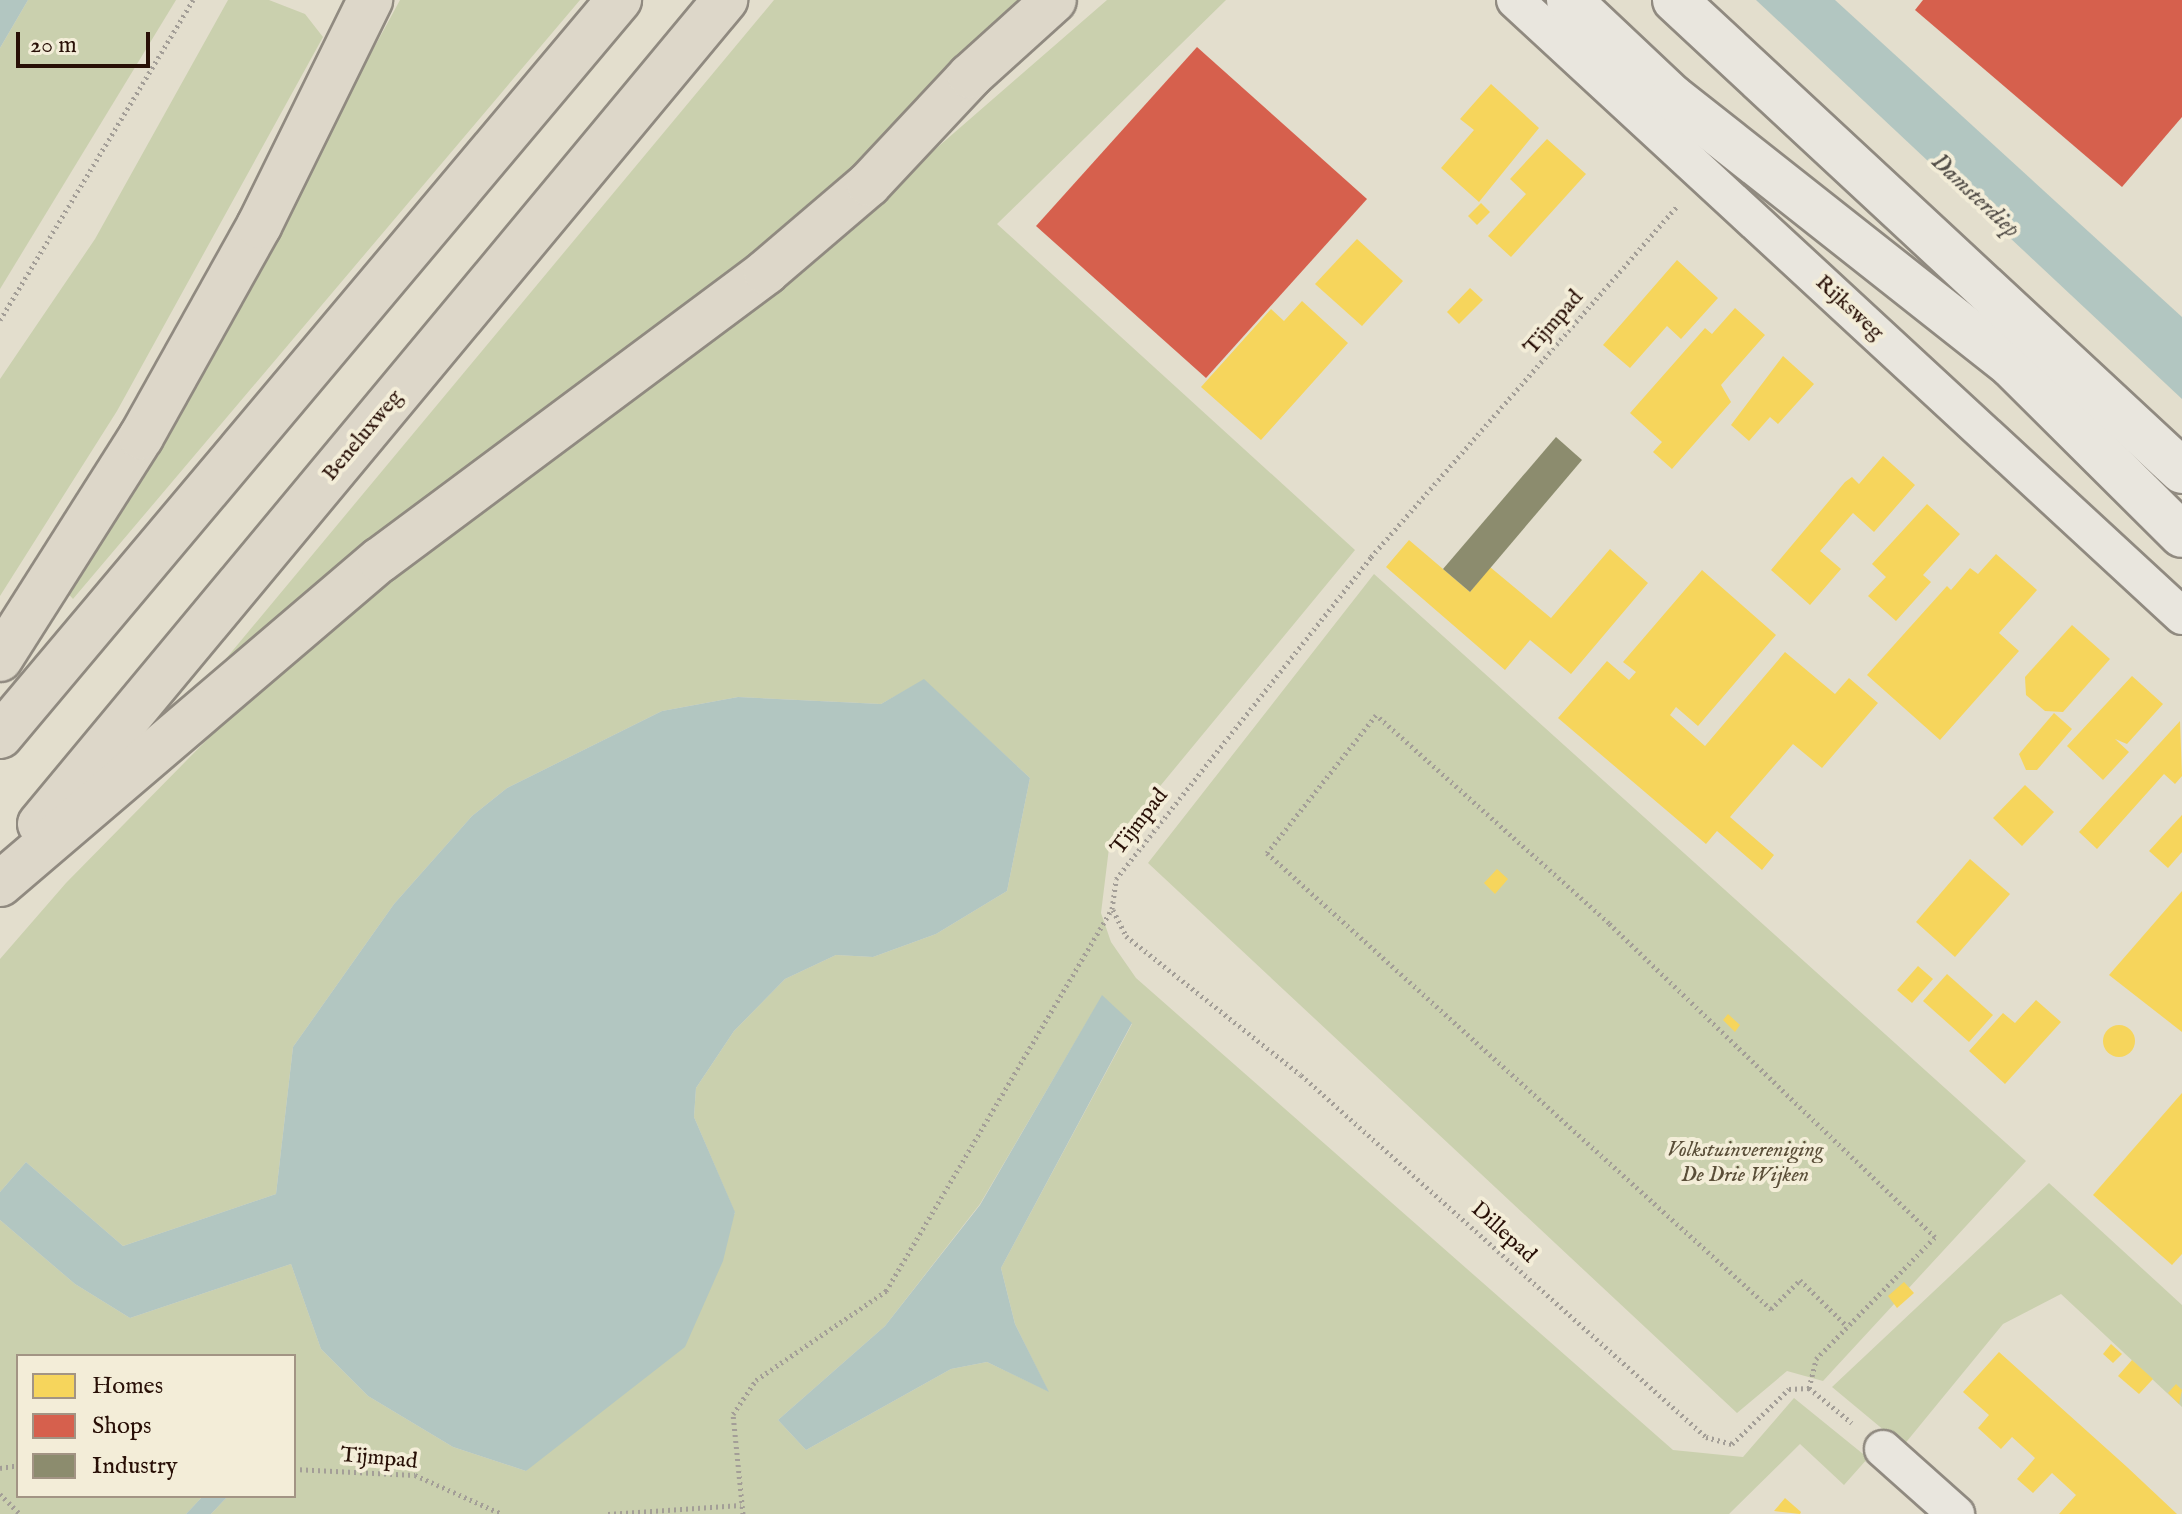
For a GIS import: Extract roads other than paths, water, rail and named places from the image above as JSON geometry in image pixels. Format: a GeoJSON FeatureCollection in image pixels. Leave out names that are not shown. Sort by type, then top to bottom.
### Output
{"type":"FeatureCollection","features":[{"type":"Feature","properties":{"kind":"highway"},"geometry":{"type":"LineString","coordinates":[[0,659],[141,437],[259,226],[370,0]]}},
{"type":"Feature","properties":{"kind":"highway"},"geometry":{"type":"LineString","coordinates":[[0,736],[619,0]]}},
{"type":"Feature","properties":{"kind":"highway","name":"Beneluxweg"},"geometry":{"type":"LineString","coordinates":[[0,872],[725,0]]}},
{"type":"Feature","properties":{"kind":"highway"},"geometry":{"type":"LineString","coordinates":[[0,884],[380,560],[766,272],[869,184],[970,76],[1054,0]]}},
{"type":"Feature","properties":{"kind":"main road"},"geometry":{"type":"LineString","coordinates":[[1569,0],[1672,97],[1988,346],[2182,535]]}},
{"type":"Feature","properties":{"kind":"main road"},"geometry":{"type":"LineString","coordinates":[[1675,0],[2182,471]]}},
{"type":"Feature","properties":{"kind":"street","name":"Rijksweg"},"geometry":{"type":"LineString","coordinates":[[1515,0],[2182,616]]}},
{"type":"Feature","properties":{"kind":"street"},"geometry":{"type":"LineString","coordinates":[[1883,1449],[1956,1514]]}},
{"type":"Feature","properties":{"kind":"water"},"geometry":{"type":"Polygon","coordinates":[[[0,0],[28,0],[0,48],[0,0]]]}},
{"type":"Feature","properties":{"kind":"water","name":"Damsterdiep"},"geometry":{"type":"Polygon","coordinates":[[[1756,0],[1835,0],[2182,317],[2182,399],[1756,0]]]}},
{"type":"Feature","properties":{"kind":"water"},"geometry":{"type":"Polygon","coordinates":[[[924,679],[1030,778],[1007,891],[936,934],[873,957],[836,955],[785,979],[734,1031],[696,1088],[694,1117],[735,1212],[723,1261],[685,1347],[526,1471],[453,1447],[368,1396],[321,1349],[291,1264],[130,1318],[75,1284],[0,1220],[0,1192],[26,1162],[123,1246],[276,1194],[293,1047],[394,904],[472,816],[507,788],[662,711],[738,697],[881,704],[924,679]]]}},
{"type":"Feature","properties":{"kind":"water"},"geometry":{"type":"Polygon","coordinates":[[[1102,995],[1132,1023],[1001,1268],[1015,1324],[1049,1392],[987,1362],[951,1369],[806,1450],[778,1420],[885,1326],[980,1205],[1102,995]]]}},
{"type":"Feature","properties":{"kind":"water"},"geometry":{"type":"Polygon","coordinates":[[[201,1498],[226,1498],[211,1514],[186,1514],[201,1498]]]}},
{"type":"Feature","properties":{"kind":"park label","name":"Volkstuinvereniging De Drie Wijken"},"geometry":{"type":"Point","coordinates":[1745,1162]}}]}
